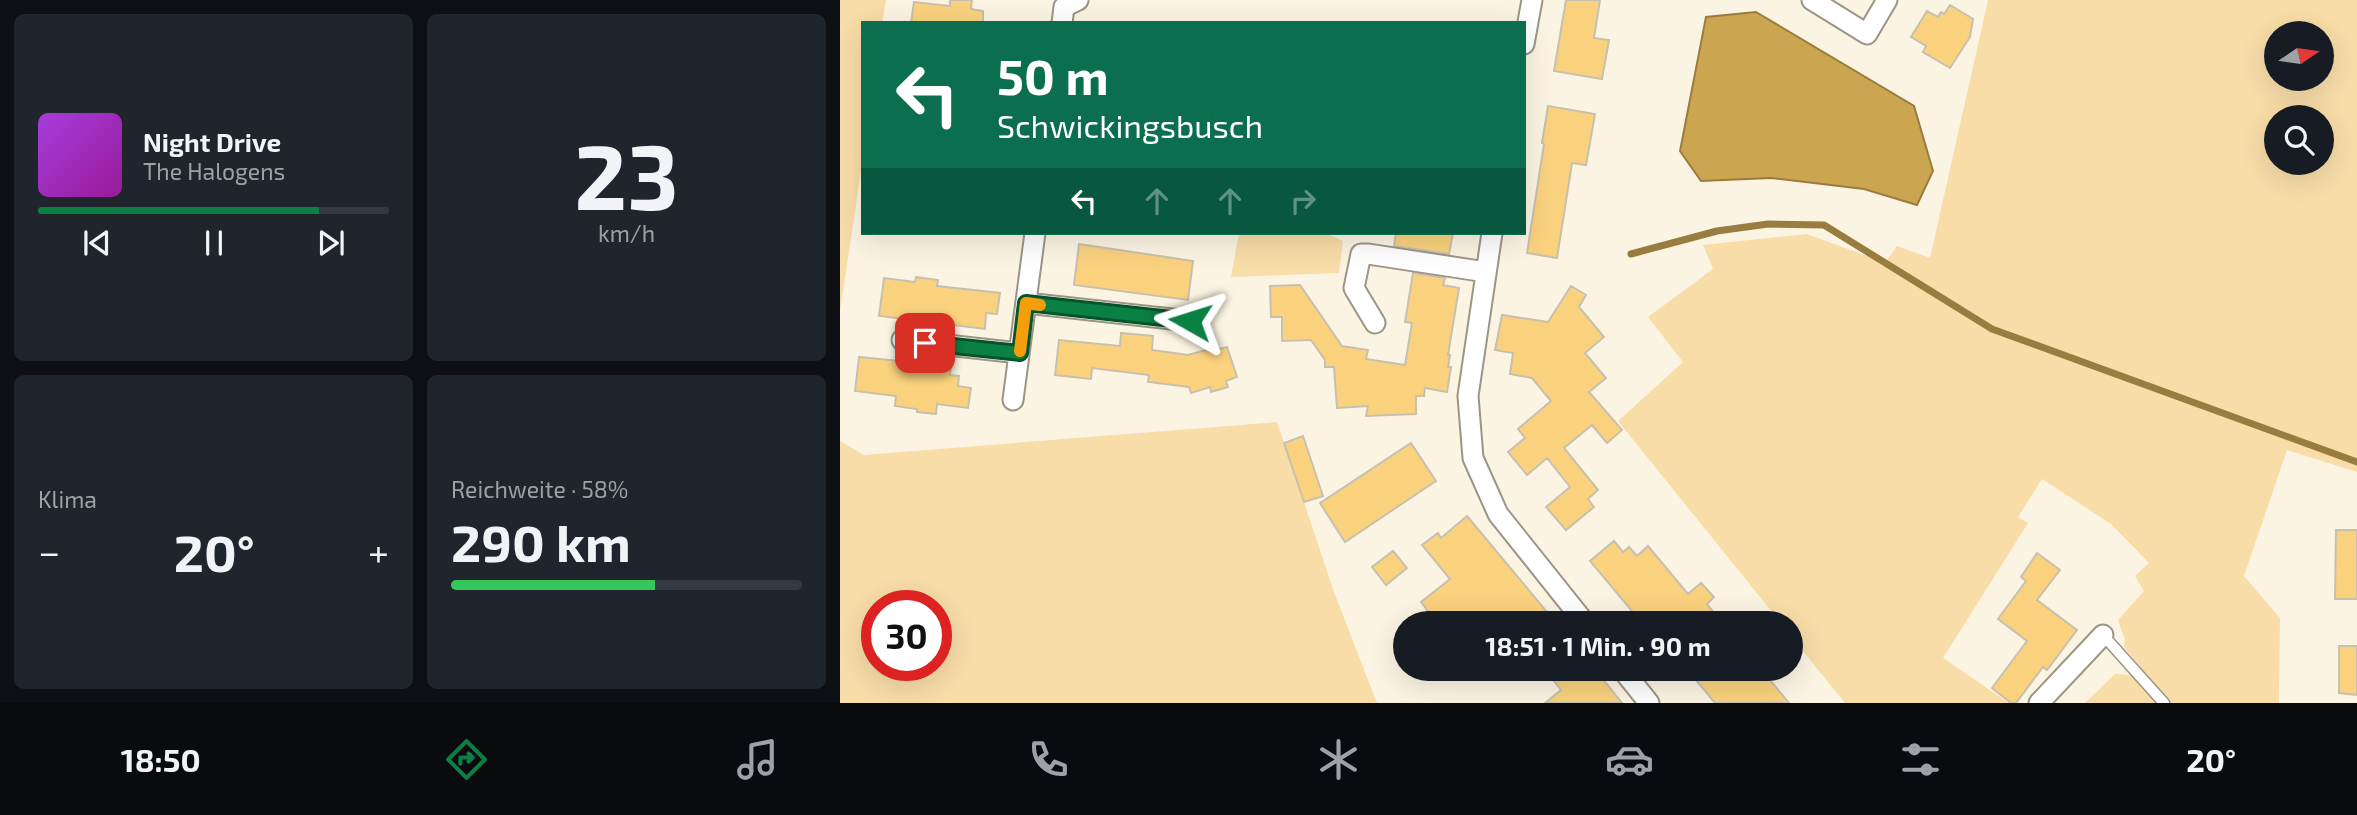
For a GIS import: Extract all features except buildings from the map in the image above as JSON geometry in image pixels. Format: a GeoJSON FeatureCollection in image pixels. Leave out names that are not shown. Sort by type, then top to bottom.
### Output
{"type":"FeatureCollection","features":[{"type":"Feature","properties":{"kind":"street"},"geometry":{"type":"LineString","coordinates":[[1062,21],[1064,7],[1078,0]]}},
{"type":"Feature","properties":{"kind":"street"},"geometry":{"type":"LineString","coordinates":[[1526,33],[1532,0]]}},
{"type":"Feature","properties":{"kind":"street"},"geometry":{"type":"LineString","coordinates":[[1812,0],[1867,34],[1887,0]]}},
{"type":"Feature","properties":{"kind":"street"},"geometry":{"type":"LineString","coordinates":[[1013,400],[1035,235]]}},
{"type":"Feature","properties":{"kind":"street"},"geometry":{"type":"LineString","coordinates":[[1492,235],[1468,396],[1474,458],[1498,514],[1575,611]]}},
{"type":"Feature","properties":{"kind":"street"},"geometry":{"type":"LineString","coordinates":[[1375,323],[1354,288],[1361,254],[1486,272]]}},
{"type":"Feature","properties":{"kind":"street"},"geometry":{"type":"LineString","coordinates":[[1026,303],[1190,321]]}},
{"type":"Feature","properties":{"kind":"street"},"geometry":{"type":"LineString","coordinates":[[902,340],[1020,353]]}},
{"type":"Feature","properties":{"kind":"street"},"geometry":{"type":"LineString","coordinates":[[2039,703],[2103,635]]}},
{"type":"Feature","properties":{"kind":"street"},"geometry":{"type":"LineString","coordinates":[[1631,681],[1649,703]]}},
{"type":"Feature","properties":{"kind":"lane"},"geometry":{"type":"LineString","coordinates":[[2103,635],[2164,703]]}},
{"type":"Feature","properties":{"kind":"shaded area"},"geometry":{"type":"Polygon","coordinates":[[[840,0],[886,0],[882,21],[861,21],[861,171],[840,311],[840,0]]]}},
{"type":"Feature","properties":{"kind":"shaded area"},"geometry":{"type":"Polygon","coordinates":[[[1988,0],[2357,0],[2357,472],[2287,450],[2244,576],[2280,618],[2279,703],[2170,703],[2124,647],[2125,640],[2118,620],[2144,591],[2135,576],[2149,563],[2111,524],[2042,479],[2018,517],[2028,523],[1943,658],[2009,703],[1845,703],[1803,651],[1803,611],[1771,611],[1618,421],[1683,362],[1648,317],[1713,269],[1703,245],[1807,234],[1870,257],[1883,266],[1897,246],[1930,258],[1988,0]]]}},
{"type":"Feature","properties":{"kind":"shaded area"},"geometry":{"type":"Polygon","coordinates":[[[1756,12],[1914,106],[1933,171],[1917,205],[1864,189],[1771,178],[1701,181],[1680,151],[1706,17],[1756,12]]]}},
{"type":"Feature","properties":{"kind":"shaded area"},"geometry":{"type":"Polygon","coordinates":[[[1239,235],[1330,235],[1343,241],[1339,273],[1231,277],[1239,235]]]}},
{"type":"Feature","properties":{"kind":"shaded area"},"geometry":{"type":"Polygon","coordinates":[[[1277,422],[1334,592],[1377,703],[840,703],[840,441],[864,455],[1277,422]]]}},
{"type":"Feature","properties":{"kind":"shaded area"},"geometry":{"type":"Polygon","coordinates":[[[2115,674],[2132,675],[2156,703],[2085,703],[2115,674]]]}},
{"type":"Feature","properties":{"kind":"waterway"},"geometry":{"type":"LineString","coordinates":[[1631,254],[1717,231],[1768,224],[1824,225],[1992,329],[2357,462]]}},
{"type":"Feature","properties":{"kind":"slow traffic"},"geometry":{"type":"LineString","coordinates":[[1020,351],[1026,303],[1040,305]]}},
{"type":"Feature","properties":{"kind":"route"},"geometry":{"type":"LineString","coordinates":[[925,343],[1020,353],[1026,303],[1190,321]]}}]}
